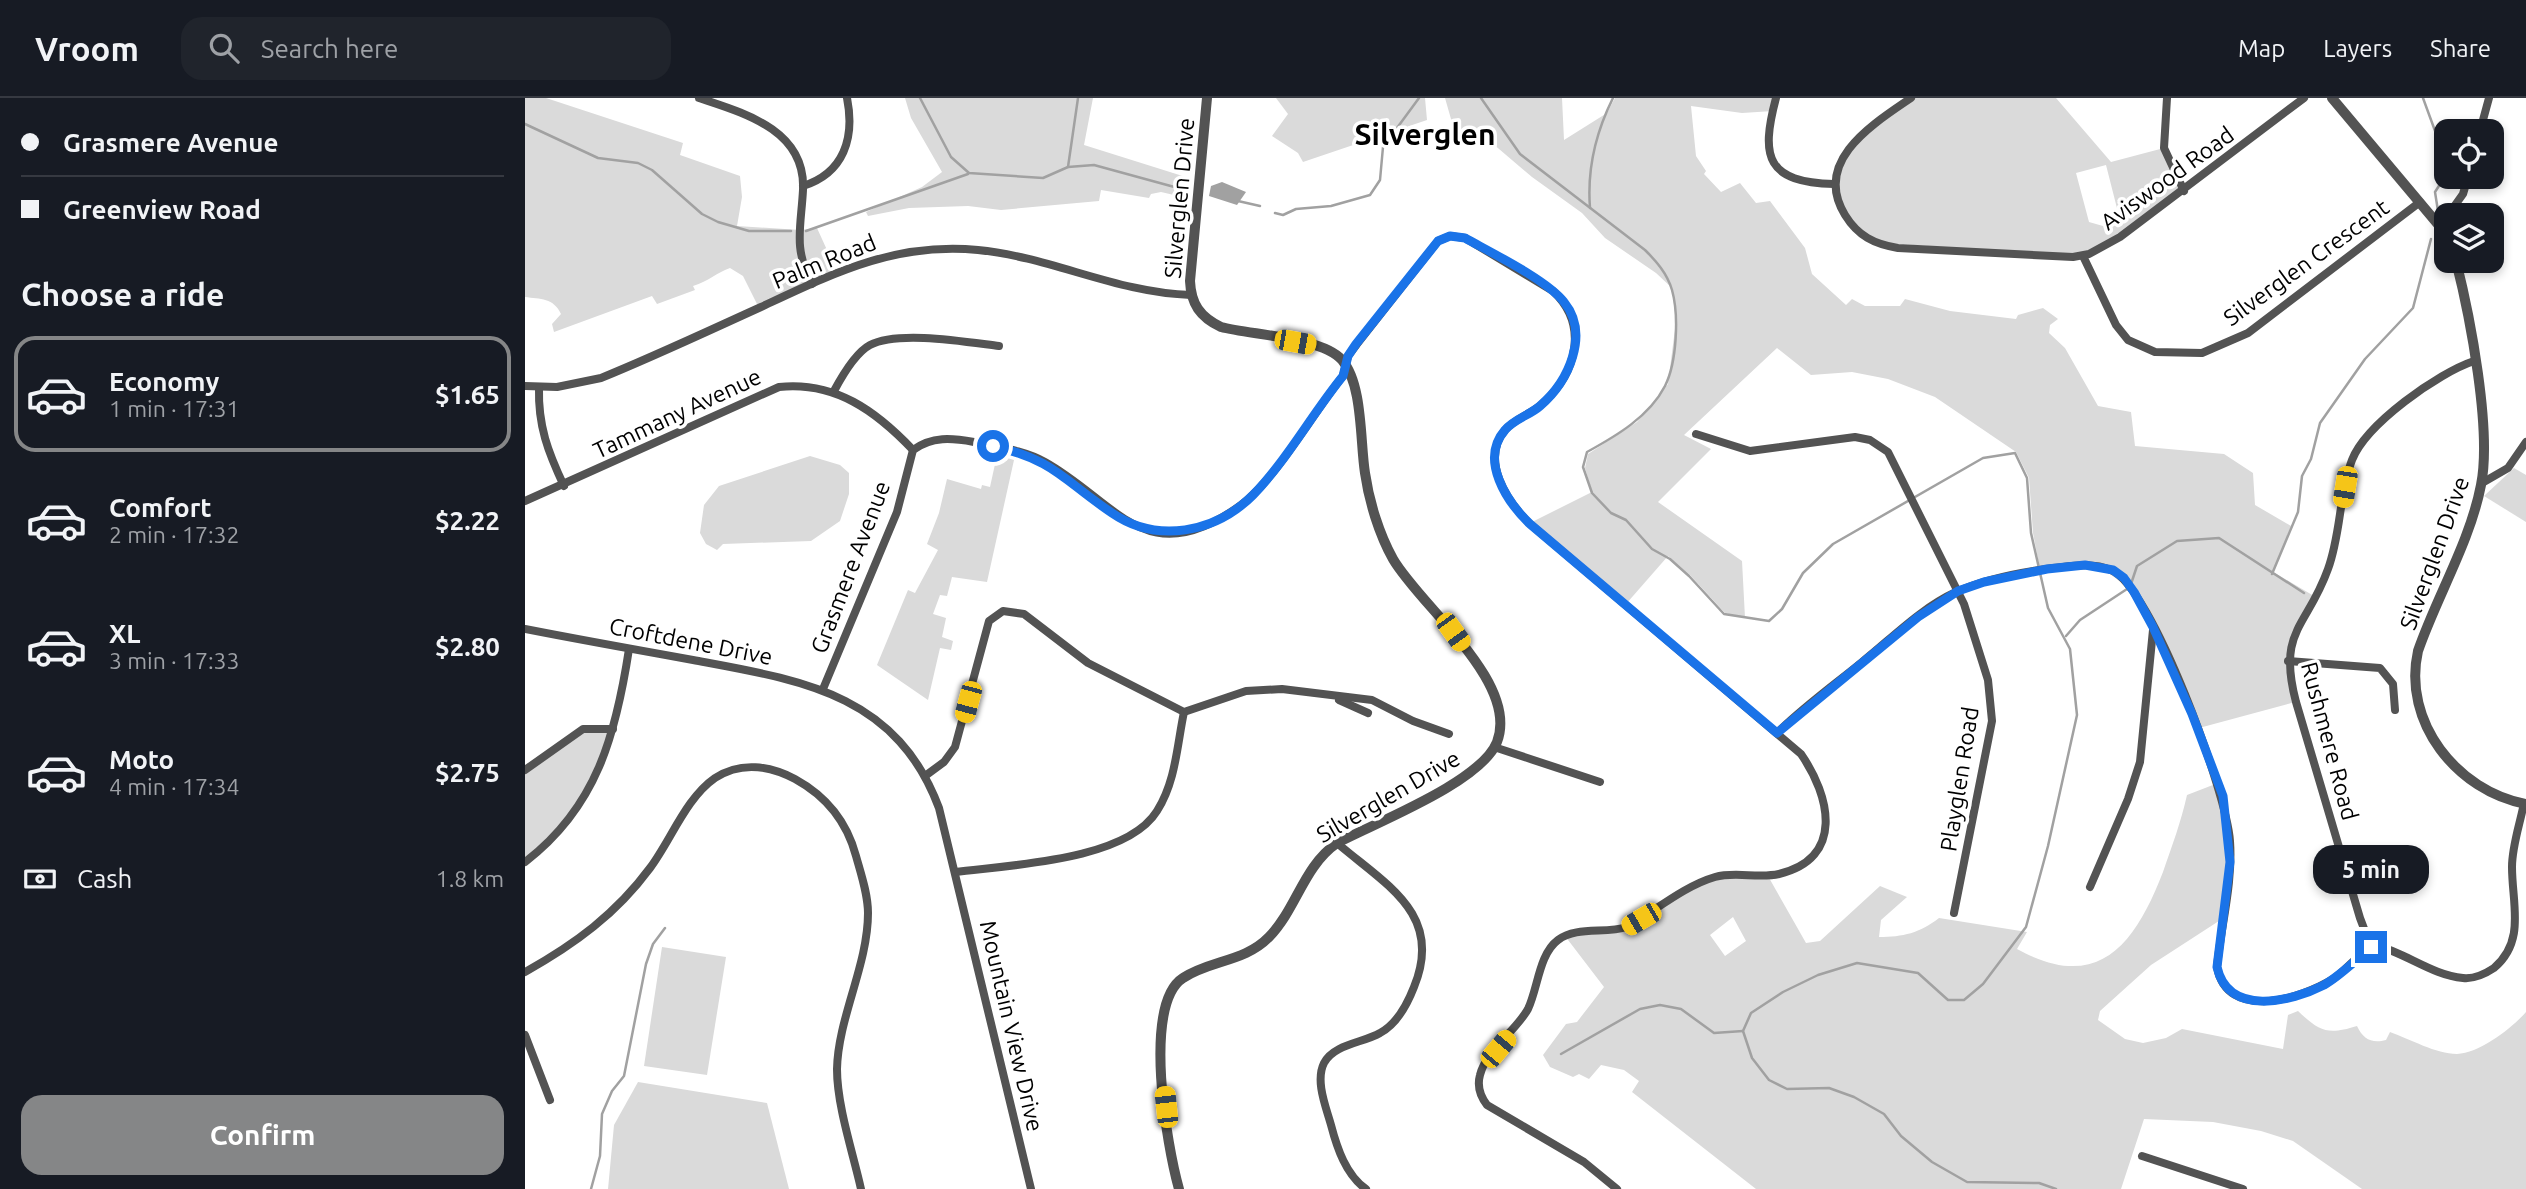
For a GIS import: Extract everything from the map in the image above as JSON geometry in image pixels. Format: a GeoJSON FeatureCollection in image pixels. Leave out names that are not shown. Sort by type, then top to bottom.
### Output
{"type":"FeatureCollection","features":[{"type":"Feature","properties":{"kind":"street"},"geometry":{"type":"LineString","coordinates":[[699,98],[744,112],[776,131],[795,153],[803,186],[798,249],[812,284]]}},
{"type":"Feature","properties":{"kind":"street"},"geometry":{"type":"LineString","coordinates":[[803,186],[831,174],[839,162],[850,120],[848,98]]}},
{"type":"Feature","properties":{"kind":"street","name":"Silverglen Drive"},"geometry":{"type":"LineString","coordinates":[[1207,98],[1191,295],[1199,312],[1221,327],[1325,348],[1347,366]]}},
{"type":"Feature","properties":{"kind":"street"},"geometry":{"type":"LineString","coordinates":[[1776,98],[1767,142],[1772,163],[1783,174],[1794,178],[1834,184]]}},
{"type":"Feature","properties":{"kind":"street"},"geometry":{"type":"LineString","coordinates":[[1911,98],[1855,139],[1838,168],[1834,184],[1837,199],[1857,231],[1877,244],[2000,254],[2083,256]]}},
{"type":"Feature","properties":{"kind":"street"},"geometry":{"type":"LineString","coordinates":[[2167,98],[2164,148],[2184,191]]}},
{"type":"Feature","properties":{"kind":"street","name":"Aviswood Road"},"geometry":{"type":"LineString","coordinates":[[2083,256],[2106,247],[2184,191],[2304,98]]}},
{"type":"Feature","properties":{"kind":"street"},"geometry":{"type":"LineString","coordinates":[[2332,98],[2420,202],[2434,212]]}},
{"type":"Feature","properties":{"kind":"street"},"geometry":{"type":"LineString","coordinates":[[2483,119],[2489,98]]}},
{"type":"Feature","properties":{"kind":"street","name":"Silverglen Crescent"},"geometry":{"type":"LineString","coordinates":[[2083,256],[2116,325],[2128,340],[2150,351],[2201,353],[2248,333],[2420,202]]}},
{"type":"Feature","properties":{"kind":"street"},"geometry":{"type":"LineString","coordinates":[[913,450],[932,440],[954,438],[1014,451],[1044,461],[1127,523],[1159,533],[1187,531],[1238,507],[1251,497],[1343,376],[1348,356],[1356,344],[1444,238],[1465,238],[1553,291],[1563,300],[1574,322],[1575,351],[1547,399],[1511,424],[1499,439],[1496,464],[1503,489],[1530,524],[1801,754],[1823,795],[1825,833],[1814,855],[1797,867],[1777,874],[1727,875],[1710,879],[1627,927],[1611,932],[1574,933],[1557,940],[1544,962],[1527,1010],[1480,1075],[1480,1093],[1487,1105],[1574,1155],[1617,1189]]}},
{"type":"Feature","properties":{"kind":"street","name":"Palm Road"},"geometry":{"type":"LineString","coordinates":[[525,386],[539,388],[578,384],[601,378],[870,259],[904,252],[952,248],[1006,254],[1125,286],[1191,295]]}},
{"type":"Feature","properties":{"kind":"street","name":"Silverglen Drive"},"geometry":{"type":"LineString","coordinates":[[2458,273],[2474,361],[2484,445],[2482,483],[2418,651],[2416,692],[2432,738],[2456,769],[2490,793],[2525,804]]}},
{"type":"Feature","properties":{"kind":"street"},"geometry":{"type":"LineString","coordinates":[[834,391],[862,351],[882,340],[915,339],[999,346]]}},
{"type":"Feature","properties":{"kind":"street","name":"Rushmere Road"},"geometry":{"type":"LineString","coordinates":[[2371,947],[2304,731],[2288,661],[2293,634],[2330,564],[2346,482],[2357,450],[2374,430],[2422,388],[2457,367],[2474,361]]}},
{"type":"Feature","properties":{"kind":"street"},"geometry":{"type":"LineString","coordinates":[[1347,366],[1355,392],[1367,485],[1386,542],[1405,578],[1453,632],[1491,689],[1500,723],[1494,747],[1600,782]]}},
{"type":"Feature","properties":{"kind":"street","name":"Tammany Avenue"},"geometry":{"type":"LineString","coordinates":[[525,501],[564,486],[767,391],[793,386],[834,391],[872,413],[913,450]]}},
{"type":"Feature","properties":{"kind":"street"},"geometry":{"type":"LineString","coordinates":[[539,388],[538,413],[544,442],[564,486]]}},
{"type":"Feature","properties":{"kind":"street","name":"Playglen Road"},"geometry":{"type":"LineString","coordinates":[[1696,434],[1750,451],[1835,437],[1864,438],[1883,448],[1893,458],[1958,591],[1988,680],[1992,714],[1954,913]]}},
{"type":"Feature","properties":{"kind":"street"},"geometry":{"type":"LineString","coordinates":[[2482,483],[2508,468],[2526,442]]}},
{"type":"Feature","properties":{"kind":"street","name":"Grasmere Avenue"},"geometry":{"type":"LineString","coordinates":[[823,689],[897,512],[913,450]]}},
{"type":"Feature","properties":{"kind":"street"},"geometry":{"type":"LineString","coordinates":[[1777,733],[1918,617],[1958,591],[2047,569],[2097,566],[2113,570],[2126,580],[2153,627],[2209,757],[2226,811],[2230,862],[2217,967],[2220,980],[2234,995],[2252,1001],[2291,997],[2331,980],[2371,947],[2383,948],[2463,978],[2479,975],[2500,963],[2512,945],[2517,927],[2512,864],[2525,804]]}},
{"type":"Feature","properties":{"kind":"street"},"geometry":{"type":"LineString","coordinates":[[926,776],[944,762],[955,747],[985,630],[992,617],[1003,611],[1016,611],[1030,617],[1088,663],[1184,712],[1255,689],[1282,690],[1371,701],[1449,734]]}},
{"type":"Feature","properties":{"kind":"street"},"geometry":{"type":"LineString","coordinates":[[2090,887],[2128,799],[2140,761],[2153,627]]}},
{"type":"Feature","properties":{"kind":"street","name":"Croftdene Drive"},"geometry":{"type":"LineString","coordinates":[[525,629],[766,674],[823,689],[854,703],[883,725],[904,746],[926,776],[939,808],[955,872]]}},
{"type":"Feature","properties":{"kind":"street"},"geometry":{"type":"LineString","coordinates":[[525,862],[571,819],[596,777],[613,729],[629,649]]}},
{"type":"Feature","properties":{"kind":"street"},"geometry":{"type":"LineString","coordinates":[[2288,661],[2380,667],[2393,684],[2395,710]]}},
{"type":"Feature","properties":{"kind":"street"},"geometry":{"type":"LineString","coordinates":[[1333,698],[1368,713]]}},
{"type":"Feature","properties":{"kind":"street"},"geometry":{"type":"LineString","coordinates":[[955,872],[1086,852],[1128,836],[1143,827],[1155,814],[1165,796],[1175,764],[1184,712]]}},
{"type":"Feature","properties":{"kind":"street"},"geometry":{"type":"LineString","coordinates":[[525,770],[583,729],[613,729]]}},
{"type":"Feature","properties":{"kind":"street","name":"Silverglen Drive"},"geometry":{"type":"LineString","coordinates":[[1179,1189],[1170,1151],[1160,1048],[1160,1024],[1166,999],[1175,984],[1189,974],[1241,957],[1262,944],[1279,926],[1319,857],[1337,843],[1476,769],[1494,747]]}},
{"type":"Feature","properties":{"kind":"street"},"geometry":{"type":"LineString","coordinates":[[525,972],[562,951],[612,913],[652,865],[697,797],[716,777],[730,770],[759,767],[780,771],[803,784],[824,799],[846,830],[869,910],[837,1070],[861,1189]]}},
{"type":"Feature","properties":{"kind":"street"},"geometry":{"type":"LineString","coordinates":[[1337,843],[1409,905],[1420,927],[1423,946],[1421,968],[1414,988],[1395,1021],[1379,1034],[1332,1054],[1323,1066],[1324,1098],[1338,1149],[1354,1178],[1366,1189]]}},
{"type":"Feature","properties":{"kind":"street","name":"Mountain View Drive"},"geometry":{"type":"LineString","coordinates":[[955,872],[1031,1189]]}},
{"type":"Feature","properties":{"kind":"street"},"geometry":{"type":"LineString","coordinates":[[525,1035],[550,1100]]}},
{"type":"Feature","properties":{"kind":"street"},"geometry":{"type":"LineString","coordinates":[[2141,1156],[2243,1189]]}},
{"type":"Feature","properties":{"kind":"shaded area"},"geometry":{"type":"Polygon","coordinates":[[[525,98],[546,98],[683,143],[680,155],[740,176],[742,197],[737,226],[800,230],[817,228],[837,272],[759,308],[743,276],[730,268],[693,286],[695,290],[657,304],[652,296],[554,332],[552,324],[561,314],[555,305],[546,300],[525,297],[525,98]]]}},
{"type":"Feature","properties":{"kind":"shaded area"},"geometry":{"type":"Polygon","coordinates":[[[905,98],[1093,98],[1084,145],[1189,178],[1187,198],[1161,192],[1151,194],[1149,198],[1101,190],[1099,201],[1001,210],[968,206],[909,208],[868,216],[866,212],[922,187],[942,172],[911,118],[905,98]]]}},
{"type":"Feature","properties":{"kind":"shaded area"},"geometry":{"type":"Polygon","coordinates":[[[1276,98],[1425,98],[1427,120],[1303,162],[1298,153],[1272,136],[1288,114],[1276,98]]]}},
{"type":"Feature","properties":{"kind":"shaded area"},"geometry":{"type":"Polygon","coordinates":[[[1445,98],[1562,98],[1564,140],[1607,113],[1615,98],[1776,98],[1773,111],[1742,113],[1691,106],[1696,156],[1706,171],[1704,174],[1721,192],[1740,183],[1756,203],[1770,201],[1805,248],[1812,274],[1846,305],[1852,299],[1865,306],[1900,306],[1905,299],[1950,311],[2016,319],[2018,315],[2043,308],[2058,319],[2050,325],[2049,333],[2065,348],[2098,406],[2131,412],[2135,446],[2224,454],[2253,473],[2255,505],[2291,526],[2273,572],[2314,596],[2292,635],[2295,702],[2199,728],[2135,592],[2097,565],[2040,570],[2033,533],[2029,478],[2016,452],[1935,397],[1888,379],[1852,372],[1811,375],[1777,348],[1684,435],[1711,449],[1658,502],[1742,561],[1745,618],[1725,613],[1690,575],[1668,556],[1626,604],[1530,523],[1592,492],[1585,468],[1588,454],[1637,422],[1668,384],[1676,321],[1672,288],[1656,273],[1605,238],[1582,213],[1532,177],[1492,143],[1457,140],[1445,98]]]}},
{"type":"Feature","properties":{"kind":"shaded area"},"geometry":{"type":"Polygon","coordinates":[[[1911,98],[2056,98],[2111,162],[2164,148],[2184,191],[2082,257],[1872,242],[1840,207],[1836,172],[1869,126],[1911,98]],[[2106,165],[2076,173],[2089,222],[2103,226],[2120,220],[2106,165]]]}},
{"type":"Feature","properties":{"kind":"shaded area"},"geometry":{"type":"Polygon","coordinates":[[[1222,182],[1246,192],[1237,205],[1209,196],[1211,186],[1222,182]]]}},
{"type":"Feature","properties":{"kind":"shaded area"},"geometry":{"type":"Polygon","coordinates":[[[997,455],[1014,460],[987,582],[952,577],[947,596],[940,595],[933,614],[946,618],[942,637],[953,641],[951,650],[940,648],[928,700],[877,665],[908,590],[915,593],[938,550],[927,544],[939,513],[947,479],[981,489],[982,485],[990,487],[997,455]]]}},
{"type":"Feature","properties":{"kind":"shaded area"},"geometry":{"type":"Polygon","coordinates":[[[810,456],[840,465],[849,473],[849,494],[840,521],[811,541],[723,544],[717,550],[706,544],[700,533],[704,505],[719,486],[810,456]]]}},
{"type":"Feature","properties":{"kind":"shaded area"},"geometry":{"type":"Polygon","coordinates":[[[2514,468],[2526,475],[2526,522],[2484,496],[2514,468]]]}},
{"type":"Feature","properties":{"kind":"shaded area"},"geometry":{"type":"Polygon","coordinates":[[[612,728],[585,798],[525,862],[525,770],[575,733],[612,728]]]}},
{"type":"Feature","properties":{"kind":"shaded area"},"geometry":{"type":"Polygon","coordinates":[[[2218,783],[2230,850],[2222,919],[2151,965],[2100,1011],[2098,1020],[2125,1039],[2143,1043],[2166,1038],[2182,1029],[2283,1049],[2288,1015],[2298,1011],[2325,1030],[2357,1026],[2365,1037],[2372,1041],[2386,1040],[2390,1032],[2432,1049],[2457,1054],[2485,1044],[2513,1025],[2526,1012],[2526,1189],[2362,1189],[2293,1141],[2261,1131],[2213,1122],[2144,1119],[2121,1189],[1756,1189],[1632,1092],[1639,1081],[1624,1070],[1601,1065],[1589,1079],[1579,1074],[1573,1077],[1550,1067],[1543,1055],[1566,1024],[1577,1022],[1604,987],[1565,936],[1611,932],[1710,879],[1768,876],[1806,943],[1820,941],[1880,886],[1907,897],[1881,920],[1879,937],[1911,933],[1939,918],[2027,932],[2017,949],[2046,962],[2070,966],[2092,963],[2110,954],[2126,940],[2140,921],[2163,872],[2187,795],[2218,783]],[[1733,917],[1710,935],[1725,956],[1746,941],[1733,917]]]}},
{"type":"Feature","properties":{"kind":"shaded area"},"geometry":{"type":"Polygon","coordinates":[[[662,947],[726,957],[707,1075],[644,1066],[662,947]]]}},
{"type":"Feature","properties":{"kind":"shaded area"},"geometry":{"type":"Polygon","coordinates":[[[638,1082],[767,1103],[789,1189],[608,1189],[614,1125],[638,1082]]]}},
{"type":"Feature","properties":{"kind":"waterway"},"geometry":{"type":"LineString","coordinates":[[920,98],[951,157],[969,173],[1043,178],[1068,167],[1094,165],[1189,191]]}},
{"type":"Feature","properties":{"kind":"waterway"},"geometry":{"type":"LineString","coordinates":[[1068,167],[1078,98]]}},
{"type":"Feature","properties":{"kind":"waterway"},"geometry":{"type":"LineString","coordinates":[[1275,213],[1283,215],[1296,209],[1331,206],[1370,195],[1380,180],[1383,147],[1419,98]]}},
{"type":"Feature","properties":{"kind":"waterway"},"geometry":{"type":"LineString","coordinates":[[1481,98],[1520,154],[1645,250],[1667,278],[1674,300],[1676,325],[1672,364],[1665,386],[1641,416],[1587,452],[1583,467],[1592,493],[1611,513],[1626,520],[1652,549],[1670,559],[1724,614],[1769,621],[1782,609],[1803,573],[1833,544],[1983,458],[2015,453],[2027,478],[2031,533],[2048,608],[2070,649],[2077,715],[2048,846],[2026,927],[1983,984],[1964,1000],[1948,1000],[1918,973],[1857,963],[1818,975],[1783,992],[1751,1013],[1743,1031],[1752,1058],[1769,1080],[1787,1089],[1829,1088],[1854,1097],[1884,1114],[1901,1136],[1932,1162],[1967,1182],[2039,1183],[2056,1189]]}},
{"type":"Feature","properties":{"kind":"waterway"},"geometry":{"type":"LineString","coordinates":[[1590,208],[1594,152],[1613,98]]}},
{"type":"Feature","properties":{"kind":"waterway"},"geometry":{"type":"LineString","coordinates":[[2423,98],[2438,139],[2444,178],[2435,192],[2437,203]]}},
{"type":"Feature","properties":{"kind":"waterway"},"geometry":{"type":"LineString","coordinates":[[525,124],[598,158],[638,163],[652,170],[702,214],[718,222],[749,231],[791,231]]}},
{"type":"Feature","properties":{"kind":"waterway"},"geometry":{"type":"LineString","coordinates":[[806,231],[968,174]]}},
{"type":"Feature","properties":{"kind":"waterway"},"geometry":{"type":"LineString","coordinates":[[1238,201],[1260,206]]}},
{"type":"Feature","properties":{"kind":"waterway"},"geometry":{"type":"LineString","coordinates":[[2272,574],[2298,512],[2302,476],[2311,459],[2320,423],[2365,359],[2413,308],[2431,239]]}},
{"type":"Feature","properties":{"kind":"waterway"},"geometry":{"type":"LineString","coordinates":[[2131,584],[2137,566],[2177,541],[2219,538],[2304,593]]}},
{"type":"Feature","properties":{"kind":"waterway"},"geometry":{"type":"LineString","coordinates":[[2066,636],[2080,620],[2127,589]]}},
{"type":"Feature","properties":{"kind":"waterway"},"geometry":{"type":"LineString","coordinates":[[591,1189],[600,1156],[602,1114],[612,1091],[624,1076],[646,964],[653,944],[665,928]]}},
{"type":"Feature","properties":{"kind":"waterway"},"geometry":{"type":"LineString","coordinates":[[1561,1054],[1640,1009],[1660,1005],[1681,1009],[1714,1033],[1743,1031]]}},
{"type":"Feature","properties":{"kind":"district","name":"Silverglen"},"geometry":{"type":"Point","coordinates":[1425,134]}},
{"type":"Feature","properties":{"kind":"route"},"geometry":{"type":"LineString","coordinates":[[993,446],[1044,461],[1111,512],[1139,528],[1169,533],[1204,525],[1238,507],[1261,486],[1343,376],[1348,356],[1356,344],[1438,241],[1450,236],[1465,238],[1553,291],[1570,310],[1576,330],[1575,351],[1555,389],[1540,406],[1511,424],[1499,439],[1497,475],[1511,503],[1530,524],[1777,733],[1942,599],[1984,582],[2030,572],[2076,566],[2107,568],[2124,578],[2141,603],[2192,714],[2223,796],[2230,862],[2217,967],[2220,980],[2234,995],[2252,1001],[2263,1002],[2291,997],[2322,986],[2371,947]]}}]}
